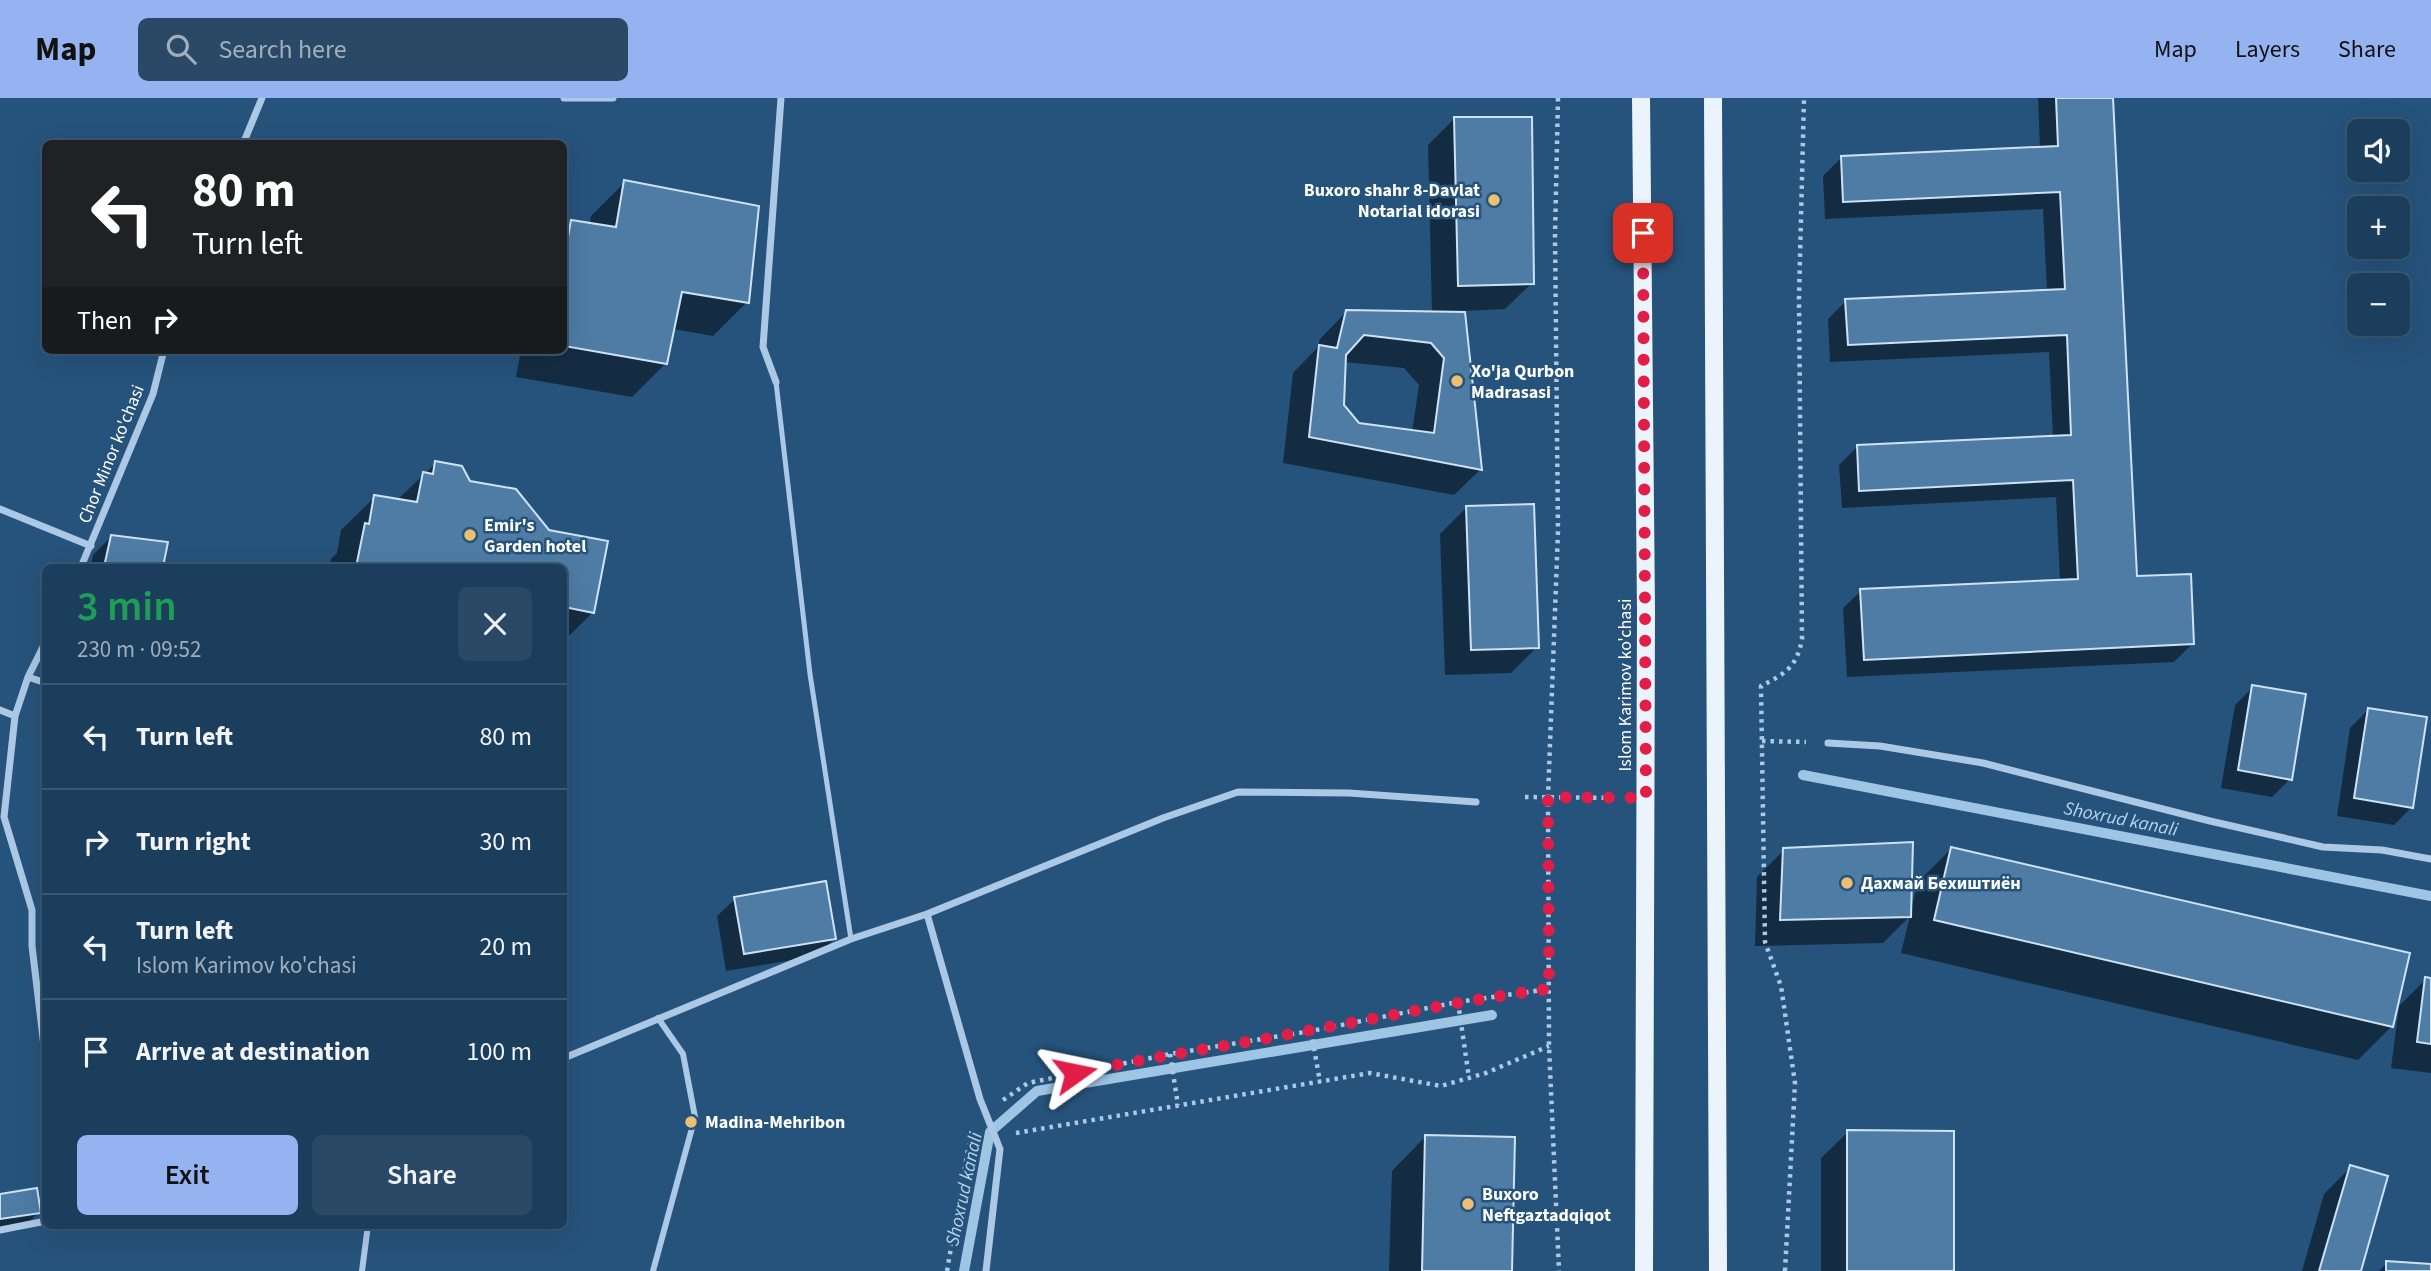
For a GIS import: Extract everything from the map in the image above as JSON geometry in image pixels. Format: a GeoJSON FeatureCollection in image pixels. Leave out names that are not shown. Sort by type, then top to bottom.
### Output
{"type":"FeatureCollection","features":[{"type":"Feature","properties":{"kind":"main road","name":"Islom Karimov ko'chasi"},"geometry":{"type":"LineString","coordinates":[[1642,98],[1646,798],[1644,1271]]}},
{"type":"Feature","properties":{"kind":"main road"},"geometry":{"type":"LineString","coordinates":[[1713,98],[1718,1271]]}},
{"type":"Feature","properties":{"kind":"street"},"geometry":{"type":"LineString","coordinates":[[245,140],[261,98]]}},
{"type":"Feature","properties":{"kind":"street"},"geometry":{"type":"LineString","coordinates":[[565,98],[613,98]]}},
{"type":"Feature","properties":{"kind":"street"},"geometry":{"type":"LineString","coordinates":[[776,382],[763,347],[781,98]]}},
{"type":"Feature","properties":{"kind":"street","name":"Chor Minor ko'chasi"},"geometry":{"type":"LineString","coordinates":[[82,564],[153,394],[163,354]]}},
{"type":"Feature","properties":{"kind":"street"},"geometry":{"type":"LineString","coordinates":[[0,509],[91,545]]}},
{"type":"Feature","properties":{"kind":"street"},"geometry":{"type":"LineString","coordinates":[[42,649],[28,677],[15,716],[4,817],[32,910],[42,1027]]}},
{"type":"Feature","properties":{"kind":"street"},"geometry":{"type":"LineString","coordinates":[[28,677],[42,681]]}},
{"type":"Feature","properties":{"kind":"street"},"geometry":{"type":"LineString","coordinates":[[0,710],[15,716]]}},
{"type":"Feature","properties":{"kind":"street"},"geometry":{"type":"LineString","coordinates":[[1828,743],[1880,746],[1983,763],[2210,821],[2323,846],[2382,850],[2431,859]]}},
{"type":"Feature","properties":{"kind":"street"},"geometry":{"type":"LineString","coordinates":[[567,1057],[851,939],[927,914],[1163,818],[1238,792],[1349,793],[1476,802]]}},
{"type":"Feature","properties":{"kind":"street"},"geometry":{"type":"LineString","coordinates":[[927,914],[985,1112],[1000,1149],[986,1271]]}},
{"type":"Feature","properties":{"kind":"street"},"geometry":{"type":"LineString","coordinates":[[653,1271],[695,1116],[682,1054],[658,1018]]}},
{"type":"Feature","properties":{"kind":"street"},"geometry":{"type":"LineString","coordinates":[[0,1230],[42,1222]]}},
{"type":"Feature","properties":{"kind":"street"},"geometry":{"type":"LineString","coordinates":[[362,1271],[367,1229]]}},
{"type":"Feature","properties":{"kind":"lane"},"geometry":{"type":"LineString","coordinates":[[776,382],[810,674],[851,939]]}},
{"type":"Feature","properties":{"kind":"path"},"geometry":{"type":"LineString","coordinates":[[1558,98],[1555,236],[1558,531],[1548,797],[1549,1046],[1559,1271]]}},
{"type":"Feature","properties":{"kind":"path"},"geometry":{"type":"LineString","coordinates":[[1784,1271],[1795,1083],[1781,986],[1765,942],[1761,686],[1785,674],[1799,656],[1802,639],[1799,298],[1804,98]]}},
{"type":"Feature","properties":{"kind":"path"},"geometry":{"type":"LineString","coordinates":[[1762,741],[1784,742]]}},
{"type":"Feature","properties":{"kind":"path"},"geometry":{"type":"LineString","coordinates":[[1525,797],[1646,798]]}},
{"type":"Feature","properties":{"kind":"path"},"geometry":{"type":"LineString","coordinates":[[947,1271],[968,1149],[985,1112],[1028,1083],[1170,1054],[1311,1031],[1458,1002],[1549,989]]}},
{"type":"Feature","properties":{"kind":"path"},"geometry":{"type":"LineString","coordinates":[[1458,1002],[1469,1078]]}},
{"type":"Feature","properties":{"kind":"path"},"geometry":{"type":"LineString","coordinates":[[1311,1031],[1320,1082]]}},
{"type":"Feature","properties":{"kind":"path"},"geometry":{"type":"LineString","coordinates":[[995,1136],[1370,1073],[1441,1086],[1469,1078],[1549,1046]]}},
{"type":"Feature","properties":{"kind":"path"},"geometry":{"type":"LineString","coordinates":[[1170,1054],[1178,1105]]}},
{"type":"Feature","properties":{"kind":"building"},"geometry":{"type":"Polygon","coordinates":[[[2056,98],[2113,98],[2137,576],[2191,574],[2194,644],[1864,660],[1860,589],[2078,579],[2073,480],[1859,491],[1857,445],[2071,435],[2067,335],[1848,345],[1845,299],[2065,289],[2060,192],[1843,202],[1841,156],[2058,146],[2056,98]]]}},
{"type":"Feature","properties":{"kind":"building","name":"Buxoro shahr 8-Davlat Notarial idorasi"},"geometry":{"type":"Polygon","coordinates":[[[1454,117],[1532,117],[1534,284],[1458,286],[1454,117]]]}},
{"type":"Feature","properties":{"kind":"building"},"geometry":{"type":"Polygon","coordinates":[[[624,180],[759,206],[749,303],[682,292],[667,364],[567,347],[567,243],[571,220],[616,227],[624,180]]]}},
{"type":"Feature","properties":{"kind":"building","name":"Xo'ja Qurbon Madrasasi"},"geometry":{"type":"Polygon","coordinates":[[[1346,310],[1465,312],[1482,470],[1309,437],[1319,345],[1337,348],[1346,310]],[[1364,335],[1346,355],[1344,405],[1359,423],[1434,433],[1444,358],[1431,343],[1364,335]]]}},
{"type":"Feature","properties":{"kind":"building","name":"Emir's Garden hotel"},"geometry":{"type":"Polygon","coordinates":[[[435,461],[462,466],[470,481],[516,489],[549,530],[608,541],[594,613],[567,608],[567,564],[357,564],[365,523],[369,524],[374,495],[417,502],[423,472],[433,474],[435,461]]]}},
{"type":"Feature","properties":{"kind":"building"},"geometry":{"type":"Polygon","coordinates":[[[1534,504],[1539,648],[1471,650],[1466,506],[1534,504]]]}},
{"type":"Feature","properties":{"kind":"building"},"geometry":{"type":"Polygon","coordinates":[[[111,535],[168,542],[164,564],[105,564],[111,535]]]}},
{"type":"Feature","properties":{"kind":"building"},"geometry":{"type":"Polygon","coordinates":[[[2252,685],[2306,694],[2292,780],[2238,770],[2252,685]]]}},
{"type":"Feature","properties":{"kind":"building"},"geometry":{"type":"Polygon","coordinates":[[[2368,708],[2427,717],[2413,808],[2354,798],[2368,708]]]}},
{"type":"Feature","properties":{"kind":"building","name":"Дахмай Бехиштиён"},"geometry":{"type":"Polygon","coordinates":[[[1913,842],[1911,917],[1780,920],[1783,848],[1913,842]]]}},
{"type":"Feature","properties":{"kind":"building"},"geometry":{"type":"Polygon","coordinates":[[[1951,847],[2410,953],[2393,1027],[1934,920],[1951,847]]]}},
{"type":"Feature","properties":{"kind":"building"},"geometry":{"type":"Polygon","coordinates":[[[826,881],[836,939],[744,954],[734,897],[826,881]]]}},
{"type":"Feature","properties":{"kind":"building"},"geometry":{"type":"Polygon","coordinates":[[[2425,977],[2431,978],[2431,1044],[2417,1042],[2425,977]]]}},
{"type":"Feature","properties":{"kind":"building"},"geometry":{"type":"Polygon","coordinates":[[[1847,1130],[1954,1131],[1954,1271],[1847,1271],[1847,1130]]]}},
{"type":"Feature","properties":{"kind":"building","name":"Buxoro Neftgaztadqiqot"},"geometry":{"type":"Polygon","coordinates":[[[1425,1135],[1515,1137],[1512,1271],[1422,1271],[1425,1135]]]}},
{"type":"Feature","properties":{"kind":"building"},"geometry":{"type":"Polygon","coordinates":[[[2350,1165],[2388,1176],[2361,1271],[2319,1271],[2350,1165]]]}},
{"type":"Feature","properties":{"kind":"building"},"geometry":{"type":"Polygon","coordinates":[[[37,1188],[41,1213],[0,1219],[0,1194],[37,1188]]]}},
{"type":"Feature","properties":{"kind":"building"},"geometry":{"type":"Polygon","coordinates":[[[2386,1261],[2431,1264],[2431,1271],[2386,1271],[2386,1261]]]}},
{"type":"Feature","properties":{"kind":"waterway","name":"Shoxrud kanali"},"geometry":{"type":"LineString","coordinates":[[1803,775],[2431,896]]}},
{"type":"Feature","properties":{"kind":"waterway","name":"Shoxrud kanali"},"geometry":{"type":"LineString","coordinates":[[964,1271],[990,1132],[1037,1091],[1492,1015]]}},
{"type":"Feature","properties":{"kind":"place","name":"Buxoro shahr 8-Davlat Notarial idorasi"},"geometry":{"type":"Point","coordinates":[1494,200]}},
{"type":"Feature","properties":{"kind":"place","name":"Xo'ja Qurbon Madrasasi"},"geometry":{"type":"Point","coordinates":[1457,381]}},
{"type":"Feature","properties":{"kind":"place","name":"Emir's Garden hotel"},"geometry":{"type":"Point","coordinates":[470,535]}},
{"type":"Feature","properties":{"kind":"place","name":"Дахмай Бехиштиён"},"geometry":{"type":"Point","coordinates":[1847,883]}},
{"type":"Feature","properties":{"kind":"place","name":"Madina-Mehribon"},"geometry":{"type":"Point","coordinates":[691,1122]}},
{"type":"Feature","properties":{"kind":"place","name":"Buxoro Neftgaztadqiqot"},"geometry":{"type":"Point","coordinates":[1468,1204]}},
{"type":"Feature","properties":{"kind":"route"},"geometry":{"type":"LineString","coordinates":[[1075,1073],[1458,1002],[1549,989],[1548,797],[1646,798],[1643,233]]}}]}
